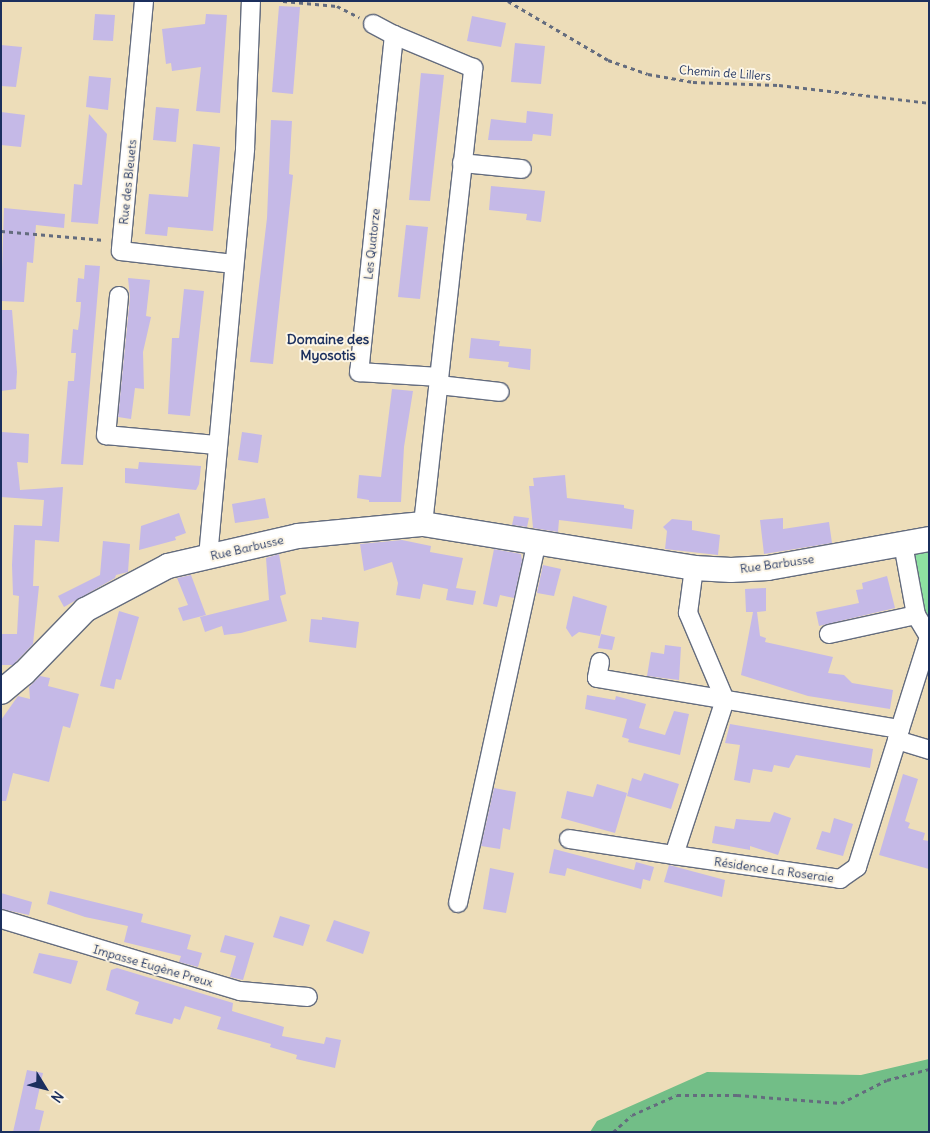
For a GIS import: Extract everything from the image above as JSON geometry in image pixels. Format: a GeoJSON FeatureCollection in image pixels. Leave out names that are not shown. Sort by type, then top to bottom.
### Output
{"type":"FeatureCollection","features":[{"type":"Feature","properties":{"kind":"street","name":"Rue des Bleuets"},"geometry":{"type":"LineString","coordinates":[[144,1],[121,251],[233,264]]}},
{"type":"Feature","properties":{"kind":"street"},"geometry":{"type":"LineString","coordinates":[[208,557],[216,445],[245,149],[251,1]]}},
{"type":"Feature","properties":{"kind":"street"},"geometry":{"type":"LineString","coordinates":[[373,24],[394,35],[473,68],[424,524]]}},
{"type":"Feature","properties":{"kind":"street","name":"Les Quatorze"},"geometry":{"type":"LineString","coordinates":[[394,35],[358,372],[439,381],[500,392]]}},
{"type":"Feature","properties":{"kind":"street"},"geometry":{"type":"LineString","coordinates":[[462,163],[522,170]]}},
{"type":"Feature","properties":{"kind":"street"},"geometry":{"type":"LineString","coordinates":[[119,296],[106,435],[216,445]]}},
{"type":"Feature","properties":{"kind":"street","name":"Rue Barbusse"},"geometry":{"type":"LineString","coordinates":[[1,692],[24,673],[85,610],[168,566],[298,536],[424,524],[694,568],[731,570],[768,568],[929,539]]}},
{"type":"Feature","properties":{"kind":"street"},"geometry":{"type":"LineString","coordinates":[[458,903],[537,542]]}},
{"type":"Feature","properties":{"kind":"street","name":"Résidence La Roseraie"},"geometry":{"type":"LineString","coordinates":[[568,838],[840,879],[857,867],[929,637],[916,615],[903,544]]}},
{"type":"Feature","properties":{"kind":"street"},"geometry":{"type":"LineString","coordinates":[[674,855],[725,700],[688,614],[694,568]]}},
{"type":"Feature","properties":{"kind":"street"},"geometry":{"type":"LineString","coordinates":[[829,634],[916,615]]}},
{"type":"Feature","properties":{"kind":"street"},"geometry":{"type":"LineString","coordinates":[[600,662],[598,678],[725,700],[899,734],[929,750]]}},
{"type":"Feature","properties":{"kind":"street","name":"Impasse Eugène Preux"},"geometry":{"type":"LineString","coordinates":[[1,919],[240,991],[308,997]]}},
{"type":"Feature","properties":{"kind":"path"},"geometry":{"type":"LineString","coordinates":[[283,1],[337,6],[373,24]]}},
{"type":"Feature","properties":{"kind":"path","name":"Chemin de Lillers"},"geometry":{"type":"LineString","coordinates":[[508,1],[608,60],[648,74],[693,82],[779,85],[929,103]]}},
{"type":"Feature","properties":{"kind":"path"},"geometry":{"type":"LineString","coordinates":[[1,231],[122,242]]}},
{"type":"Feature","properties":{"kind":"path"},"geometry":{"type":"LineString","coordinates":[[613,1132],[632,1115],[677,1096],[738,1095],[841,1103],[886,1080],[929,1069]]}},
{"type":"Feature","properties":{"kind":"green space"},"geometry":{"type":"Polygon","coordinates":[[[929,545],[929,623],[923,618],[909,549],[929,545]]]}},
{"type":"Feature","properties":{"kind":"green space"},"geometry":{"type":"Polygon","coordinates":[[[929,1059],[929,1132],[590,1132],[597,1121],[707,1072],[861,1075],[929,1059]]]}},
{"type":"Feature","properties":{"kind":"building"},"geometry":{"type":"Polygon","coordinates":[[[279,6],[300,7],[293,94],[272,92],[279,6]]]}},
{"type":"Feature","properties":{"kind":"building"},"geometry":{"type":"Polygon","coordinates":[[[95,14],[115,15],[113,41],[93,40],[95,14]]]}},
{"type":"Feature","properties":{"kind":"building"},"geometry":{"type":"Polygon","coordinates":[[[206,14],[227,15],[220,113],[196,111],[201,67],[172,71],[171,63],[166,64],[162,29],[205,24],[206,14]]]}},
{"type":"Feature","properties":{"kind":"building"},"geometry":{"type":"Polygon","coordinates":[[[472,16],[506,23],[501,47],[467,41],[472,16]]]}},
{"type":"Feature","properties":{"kind":"building"},"geometry":{"type":"Polygon","coordinates":[[[515,43],[545,46],[541,84],[511,82],[515,43]]]}},
{"type":"Feature","properties":{"kind":"building"},"geometry":{"type":"Polygon","coordinates":[[[1,45],[22,47],[16,87],[1,86],[1,45]]]}},
{"type":"Feature","properties":{"kind":"building"},"geometry":{"type":"Polygon","coordinates":[[[421,73],[444,75],[430,201],[409,200],[421,73]]]}},
{"type":"Feature","properties":{"kind":"building"},"geometry":{"type":"Polygon","coordinates":[[[89,76],[111,78],[108,110],[86,107],[89,76]]]}},
{"type":"Feature","properties":{"kind":"building"},"geometry":{"type":"Polygon","coordinates":[[[156,107],[179,109],[176,142],[153,140],[156,107]]]}},
{"type":"Feature","properties":{"kind":"building"},"geometry":{"type":"Polygon","coordinates":[[[527,111],[553,114],[551,136],[533,134],[532,141],[488,140],[491,119],[526,123],[527,111]]]}},
{"type":"Feature","properties":{"kind":"building"},"geometry":{"type":"Polygon","coordinates":[[[1,112],[25,115],[21,147],[1,145],[1,112]]]}},
{"type":"Feature","properties":{"kind":"building"},"geometry":{"type":"Polygon","coordinates":[[[89,114],[107,134],[98,224],[71,222],[74,184],[82,185],[89,114]]]}},
{"type":"Feature","properties":{"kind":"building"},"geometry":{"type":"Polygon","coordinates":[[[271,120],[292,121],[289,174],[293,175],[273,364],[250,362],[267,218],[271,120]]]}},
{"type":"Feature","properties":{"kind":"building"},"geometry":{"type":"Polygon","coordinates":[[[193,144],[220,147],[213,231],[168,227],[167,236],[145,234],[149,194],[188,197],[193,144]]]}},
{"type":"Feature","properties":{"kind":"building"},"geometry":{"type":"Polygon","coordinates":[[[491,186],[545,191],[541,222],[526,220],[527,214],[489,210],[491,186]]]}},
{"type":"Feature","properties":{"kind":"building"},"geometry":{"type":"Polygon","coordinates":[[[4,208],[65,214],[64,228],[36,225],[33,263],[27,262],[24,302],[1,301],[4,208]]]}},
{"type":"Feature","properties":{"kind":"building"},"geometry":{"type":"Polygon","coordinates":[[[406,225],[428,227],[420,299],[398,297],[406,225]]]}},
{"type":"Feature","properties":{"kind":"building"},"geometry":{"type":"Polygon","coordinates":[[[85,265],[100,266],[83,465],[61,464],[68,381],[74,381],[76,353],[71,353],[73,329],[78,330],[80,316],[81,302],[76,302],[78,278],[84,279],[85,265]]]}},
{"type":"Feature","properties":{"kind":"building"},"geometry":{"type":"Polygon","coordinates":[[[128,278],[150,280],[146,316],[151,317],[143,352],[144,389],[135,388],[131,419],[118,417],[130,297],[128,278]]]}},
{"type":"Feature","properties":{"kind":"building"},"geometry":{"type":"Polygon","coordinates":[[[184,289],[204,291],[190,416],[168,414],[172,338],[179,338],[184,289]]]}},
{"type":"Feature","properties":{"kind":"building"},"geometry":{"type":"Polygon","coordinates":[[[1,310],[12,310],[17,372],[16,389],[1,391],[1,310]]]}},
{"type":"Feature","properties":{"kind":"building"},"geometry":{"type":"Polygon","coordinates":[[[471,338],[500,341],[499,346],[531,349],[530,370],[508,367],[509,362],[469,358],[471,338]]]}},
{"type":"Feature","properties":{"kind":"building"},"geometry":{"type":"Polygon","coordinates":[[[392,389],[413,391],[404,447],[401,502],[369,502],[369,500],[357,498],[359,475],[381,477],[392,389]]]}},
{"type":"Feature","properties":{"kind":"building"},"geometry":{"type":"Polygon","coordinates":[[[2,432],[29,434],[28,463],[17,462],[20,490],[63,487],[59,542],[35,540],[33,586],[39,586],[33,644],[13,665],[1,665],[1,634],[17,634],[19,596],[13,595],[12,565],[14,525],[42,526],[44,500],[1,497],[2,432]]]}},
{"type":"Feature","properties":{"kind":"building"},"geometry":{"type":"Polygon","coordinates":[[[242,432],[262,435],[258,463],[238,460],[242,432]]]}},
{"type":"Feature","properties":{"kind":"building"},"geometry":{"type":"Polygon","coordinates":[[[139,462],[201,466],[199,484],[196,490],[125,483],[125,468],[138,469],[139,462]]]}},
{"type":"Feature","properties":{"kind":"building"},"geometry":{"type":"Polygon","coordinates":[[[565,475],[567,498],[624,505],[624,508],[634,510],[632,529],[559,520],[558,532],[533,528],[529,486],[534,486],[533,478],[565,475]]]}},
{"type":"Feature","properties":{"kind":"building"},"geometry":{"type":"Polygon","coordinates":[[[265,498],[269,518],[235,523],[232,504],[265,498]]]}},
{"type":"Feature","properties":{"kind":"building"},"geometry":{"type":"Polygon","coordinates":[[[179,513],[186,533],[175,537],[176,540],[139,550],[141,526],[179,513]]]}},
{"type":"Feature","properties":{"kind":"building"},"geometry":{"type":"Polygon","coordinates":[[[514,516],[529,518],[527,527],[512,525],[514,516]]]}},
{"type":"Feature","properties":{"kind":"building"},"geometry":{"type":"Polygon","coordinates":[[[783,518],[783,529],[829,522],[832,543],[764,554],[760,520],[783,518]]]}},
{"type":"Feature","properties":{"kind":"building"},"geometry":{"type":"Polygon","coordinates":[[[672,519],[692,521],[692,530],[720,535],[718,555],[665,549],[667,531],[663,527],[672,519]]]}},
{"type":"Feature","properties":{"kind":"building"},"geometry":{"type":"Polygon","coordinates":[[[402,540],[431,546],[430,552],[463,558],[456,588],[476,591],[473,605],[446,600],[448,589],[423,584],[420,599],[396,595],[398,583],[392,562],[364,571],[360,544],[402,540]]]}},
{"type":"Feature","properties":{"kind":"building"},"geometry":{"type":"Polygon","coordinates":[[[103,541],[130,544],[128,572],[116,575],[115,578],[64,607],[58,596],[100,575],[103,541]]]}},
{"type":"Feature","properties":{"kind":"building"},"geometry":{"type":"Polygon","coordinates":[[[494,549],[521,554],[522,561],[514,598],[500,595],[497,607],[483,604],[494,549]]]}},
{"type":"Feature","properties":{"kind":"building"},"geometry":{"type":"Polygon","coordinates":[[[279,554],[286,594],[280,596],[287,621],[241,633],[224,635],[222,626],[205,632],[200,617],[269,600],[266,558],[279,554]]]}},
{"type":"Feature","properties":{"kind":"building"},"geometry":{"type":"Polygon","coordinates":[[[543,565],[561,569],[554,596],[537,593],[543,565]]]}},
{"type":"Feature","properties":{"kind":"building"},"geometry":{"type":"Polygon","coordinates":[[[191,575],[206,615],[183,621],[178,608],[188,605],[177,578],[191,575]]]}},
{"type":"Feature","properties":{"kind":"building"},"geometry":{"type":"Polygon","coordinates":[[[887,576],[895,608],[819,626],[816,612],[859,603],[856,590],[863,589],[862,583],[887,576]]]}},
{"type":"Feature","properties":{"kind":"building"},"geometry":{"type":"Polygon","coordinates":[[[766,588],[766,611],[757,612],[760,636],[766,638],[765,642],[833,657],[828,673],[844,675],[852,683],[893,690],[890,709],[808,696],[741,675],[753,612],[746,612],[745,589],[766,588]]]}},
{"type":"Feature","properties":{"kind":"building"},"geometry":{"type":"Polygon","coordinates":[[[573,596],[607,606],[600,636],[579,632],[572,637],[566,628],[573,596]]]}},
{"type":"Feature","properties":{"kind":"building"},"geometry":{"type":"Polygon","coordinates":[[[119,611],[139,617],[121,680],[116,679],[114,689],[100,686],[119,611]]]}},
{"type":"Feature","properties":{"kind":"building"},"geometry":{"type":"Polygon","coordinates":[[[322,617],[359,622],[356,648],[309,642],[311,619],[322,620],[322,617]]]}},
{"type":"Feature","properties":{"kind":"building"},"geometry":{"type":"Polygon","coordinates":[[[601,634],[615,637],[612,650],[598,648],[601,634]]]}},
{"type":"Feature","properties":{"kind":"building"},"geometry":{"type":"Polygon","coordinates":[[[665,645],[681,647],[679,680],[647,676],[651,652],[664,654],[665,645]]]}},
{"type":"Feature","properties":{"kind":"building"},"geometry":{"type":"Polygon","coordinates":[[[40,676],[50,678],[48,686],[79,694],[70,728],[63,726],[49,782],[13,773],[6,801],[1,801],[1,720],[18,696],[30,699],[29,687],[40,676]]]}},
{"type":"Feature","properties":{"kind":"building"},"geometry":{"type":"Polygon","coordinates":[[[587,695],[615,700],[616,696],[646,704],[639,728],[665,735],[674,711],[689,714],[680,755],[628,742],[629,739],[622,737],[627,719],[585,709],[587,695]]]}},
{"type":"Feature","properties":{"kind":"building"},"geometry":{"type":"Polygon","coordinates":[[[730,724],[873,749],[870,768],[796,755],[789,768],[774,765],[772,772],[753,769],[750,783],[734,780],[740,745],[725,743],[730,724]]]}},
{"type":"Feature","properties":{"kind":"building"},"geometry":{"type":"Polygon","coordinates":[[[644,773],[679,784],[671,809],[627,796],[632,778],[641,781],[644,773]]]}},
{"type":"Feature","properties":{"kind":"building"},"geometry":{"type":"Polygon","coordinates":[[[903,774],[918,779],[905,821],[910,823],[908,828],[925,833],[923,840],[929,841],[929,869],[879,855],[903,774]]]}},
{"type":"Feature","properties":{"kind":"building"},"geometry":{"type":"Polygon","coordinates":[[[597,784],[627,793],[615,833],[561,818],[567,791],[593,797],[597,784]]]}},
{"type":"Feature","properties":{"kind":"building"},"geometry":{"type":"Polygon","coordinates":[[[494,788],[516,792],[510,830],[503,828],[500,849],[481,846],[494,788]]]}},
{"type":"Feature","properties":{"kind":"building"},"geometry":{"type":"Polygon","coordinates":[[[774,812],[791,818],[778,855],[750,846],[750,850],[712,843],[715,826],[734,829],[736,819],[770,822],[774,812]]]}},
{"type":"Feature","properties":{"kind":"building"},"geometry":{"type":"Polygon","coordinates":[[[834,818],[853,824],[843,856],[816,849],[822,831],[830,833],[834,818]]]}},
{"type":"Feature","properties":{"kind":"building"},"geometry":{"type":"Polygon","coordinates":[[[554,849],[634,870],[636,862],[654,867],[650,881],[643,879],[641,889],[567,868],[565,876],[549,873],[554,849]]]}},
{"type":"Feature","properties":{"kind":"building"},"geometry":{"type":"Polygon","coordinates":[[[669,865],[725,880],[722,897],[664,882],[669,865]]]}},
{"type":"Feature","properties":{"kind":"building"},"geometry":{"type":"Polygon","coordinates":[[[490,868],[514,873],[506,913],[483,909],[490,868]]]}},
{"type":"Feature","properties":{"kind":"building"},"geometry":{"type":"Polygon","coordinates":[[[50,891],[143,914],[141,922],[191,935],[187,949],[202,953],[198,967],[179,962],[181,956],[124,942],[128,926],[85,917],[47,904],[50,891]]]}},
{"type":"Feature","properties":{"kind":"building"},"geometry":{"type":"Polygon","coordinates":[[[1,893],[32,902],[29,915],[1,909],[1,893]]]}},
{"type":"Feature","properties":{"kind":"building"},"geometry":{"type":"Polygon","coordinates":[[[280,916],[310,925],[303,946],[273,937],[280,916]]]}},
{"type":"Feature","properties":{"kind":"building"},"geometry":{"type":"Polygon","coordinates":[[[334,920],[370,932],[363,954],[326,941],[334,920]]]}},
{"type":"Feature","properties":{"kind":"building"},"geometry":{"type":"Polygon","coordinates":[[[225,935],[254,943],[243,980],[230,977],[236,956],[220,952],[225,935]]]}},
{"type":"Feature","properties":{"kind":"building"},"geometry":{"type":"Polygon","coordinates":[[[39,953],[78,961],[71,984],[33,973],[39,953]]]}},
{"type":"Feature","properties":{"kind":"building"},"geometry":{"type":"Polygon","coordinates":[[[117,968],[233,1003],[232,1011],[284,1027],[282,1036],[324,1044],[326,1037],[341,1040],[335,1068],[296,1059],[297,1055],[270,1047],[271,1044],[217,1029],[221,1017],[185,1006],[180,1020],[174,1018],[172,1024],[135,1014],[139,1002],[106,990],[111,970],[117,968]]]}},
{"type":"Feature","properties":{"kind":"building"},"geometry":{"type":"Polygon","coordinates":[[[27,1070],[43,1073],[35,1109],[44,1111],[39,1132],[13,1132],[27,1070]]]}},
{"type":"Feature","properties":{"kind":"district","name":"Domaine des Myosotis"},"geometry":{"type":"Point","coordinates":[328,348]}}]}
